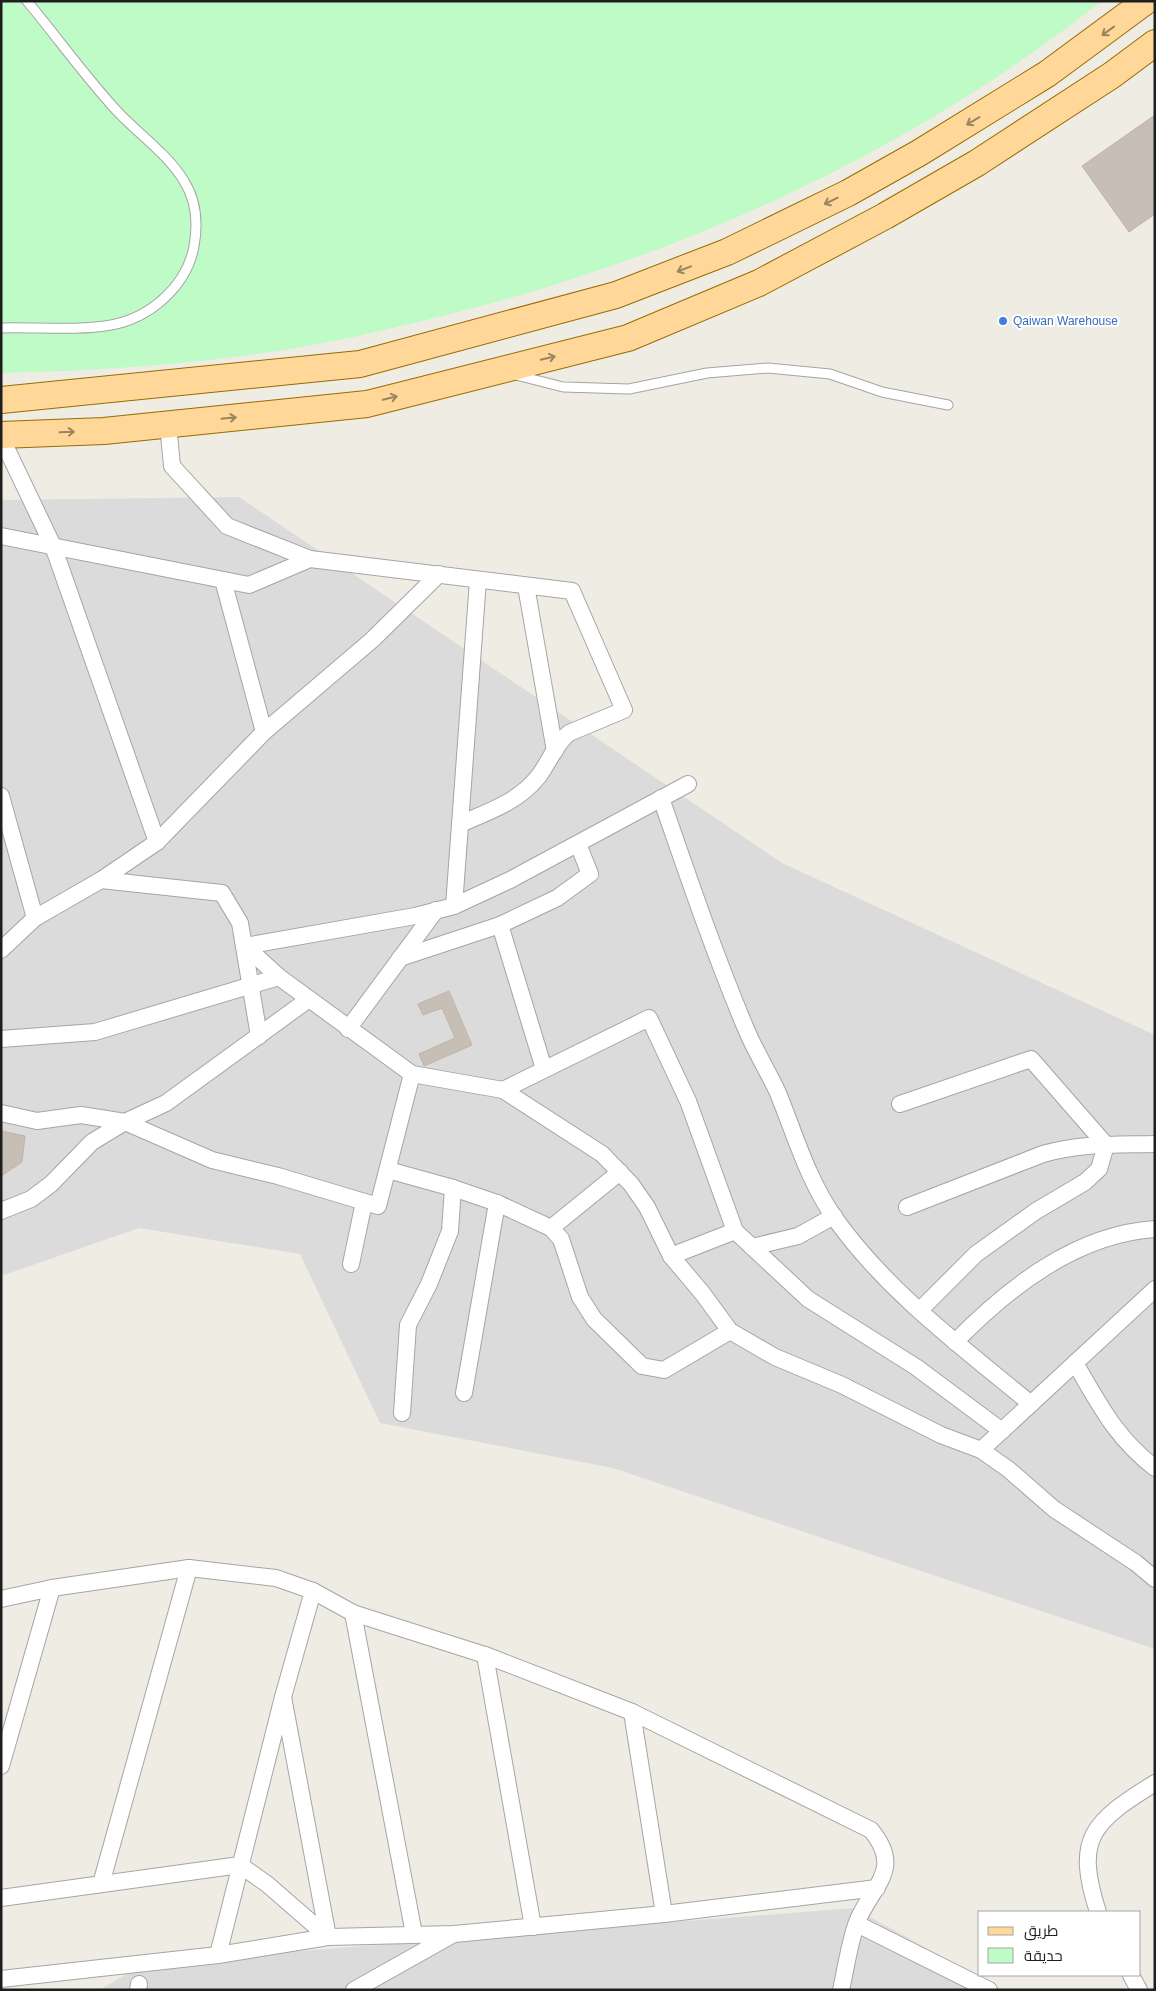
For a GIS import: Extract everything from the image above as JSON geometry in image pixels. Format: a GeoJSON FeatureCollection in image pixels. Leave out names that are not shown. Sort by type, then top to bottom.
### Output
{"type":"FeatureCollection","features":[{"type":"Feature","properties":{"kind":"main road"},"geometry":{"type":"LineString","coordinates":[[1146,1],[1047,74],[919,153],[856,188],[727,252],[616,295],[360,364],[13,399],[10,435],[104,431],[367,404],[628,338],[759,283],[885,216],[978,163],[1112,76],[1155,43]]}},
{"type":"Feature","properties":{"kind":"street"},"geometry":{"type":"LineString","coordinates":[[168,424],[172,466],[227,526],[310,559],[572,591],[624,710],[569,733],[555,750],[546,768],[525,791],[500,806],[460,824]]}},
{"type":"Feature","properties":{"kind":"street"},"geometry":{"type":"LineString","coordinates":[[10,435],[53,546],[157,842]]}},
{"type":"Feature","properties":{"kind":"street"},"geometry":{"type":"LineString","coordinates":[[1,536],[249,585],[310,559]]}},
{"type":"Feature","properties":{"kind":"street"},"geometry":{"type":"LineString","coordinates":[[1,950],[34,918],[102,880],[157,842],[264,732],[372,640],[439,574]]}},
{"type":"Feature","properties":{"kind":"street"},"geometry":{"type":"LineString","coordinates":[[223,580],[264,732]]}},
{"type":"Feature","properties":{"kind":"street"},"geometry":{"type":"LineString","coordinates":[[454,906],[478,580]]}},
{"type":"Feature","properties":{"kind":"street"},"geometry":{"type":"LineString","coordinates":[[526,586],[555,750]]}},
{"type":"Feature","properties":{"kind":"street"},"geometry":{"type":"LineString","coordinates":[[245,946],[454,906],[510,880],[688,784]]}},
{"type":"Feature","properties":{"kind":"street"},"geometry":{"type":"LineString","coordinates":[[1,796],[6,837],[34,918]]}},
{"type":"Feature","properties":{"kind":"street"},"geometry":{"type":"LineString","coordinates":[[661,798],[711,944],[743,1022],[777,1092],[799,1151],[834,1216],[880,1272],[955,1342],[1031,1404]]}},
{"type":"Feature","properties":{"kind":"street"},"geometry":{"type":"LineString","coordinates":[[400,958],[500,925],[557,898],[590,874],[578,844]]}},
{"type":"Feature","properties":{"kind":"street"},"geometry":{"type":"LineString","coordinates":[[102,880],[222,893],[240,923],[259,1036]]}},
{"type":"Feature","properties":{"kind":"street"},"geometry":{"type":"LineString","coordinates":[[348,1029],[436,910]]}},
{"type":"Feature","properties":{"kind":"street"},"geometry":{"type":"LineString","coordinates":[[500,925],[544,1069]]}},
{"type":"Feature","properties":{"kind":"street"},"geometry":{"type":"LineString","coordinates":[[245,946],[279,977],[309,1000],[412,1074],[503,1090],[595,1149],[620,1172],[648,1207],[671,1256],[703,1294],[730,1331],[775,1357],[842,1386],[941,1435],[981,1450],[1008,1468],[1054,1509],[1136,1563],[1155,1579]]}},
{"type":"Feature","properties":{"kind":"street"},"geometry":{"type":"LineString","coordinates":[[1,1039],[95,1032],[279,977]]}},
{"type":"Feature","properties":{"kind":"street"},"geometry":{"type":"LineString","coordinates":[[1,1211],[31,1199],[51,1184],[92,1142],[125,1122],[146,1114],[166,1103],[309,1000]]}},
{"type":"Feature","properties":{"kind":"street"},"geometry":{"type":"LineString","coordinates":[[503,1090],[649,1018],[688,1100],[735,1231],[808,1299],[916,1367],[1002,1431]]}},
{"type":"Feature","properties":{"kind":"street"},"geometry":{"type":"LineString","coordinates":[[900,1104],[1031,1059],[1106,1145]]}},
{"type":"Feature","properties":{"kind":"street"},"geometry":{"type":"LineString","coordinates":[[1,1113],[37,1121],[81,1115],[125,1122],[212,1160],[278,1176],[378,1206],[412,1074]]}},
{"type":"Feature","properties":{"kind":"street"},"geometry":{"type":"LineString","coordinates":[[907,1207],[1044,1154],[1083,1145],[1155,1144]]}},
{"type":"Feature","properties":{"kind":"street"},"geometry":{"type":"LineString","coordinates":[[920,1310],[976,1254],[1028,1216],[1085,1182],[1099,1169],[1106,1145]]}},
{"type":"Feature","properties":{"kind":"street"},"geometry":{"type":"LineString","coordinates":[[388,1170],[453,1188],[497,1203],[551,1228],[561,1239],[580,1297],[594,1318],[642,1366],[664,1370],[730,1331]]}},
{"type":"Feature","properties":{"kind":"street"},"geometry":{"type":"LineString","coordinates":[[551,1228],[620,1172]]}},
{"type":"Feature","properties":{"kind":"street"},"geometry":{"type":"LineString","coordinates":[[402,1412],[408,1325],[429,1284],[450,1231],[453,1188]]}},
{"type":"Feature","properties":{"kind":"street"},"geometry":{"type":"LineString","coordinates":[[351,1264],[364,1202]]}},
{"type":"Feature","properties":{"kind":"street"},"geometry":{"type":"LineString","coordinates":[[464,1393],[497,1203]]}},
{"type":"Feature","properties":{"kind":"street"},"geometry":{"type":"LineString","coordinates":[[752,1247],[798,1236],[834,1216]]}},
{"type":"Feature","properties":{"kind":"street"},"geometry":{"type":"LineString","coordinates":[[955,1342],[998,1301],[1066,1255],[1112,1238],[1155,1229]]}},
{"type":"Feature","properties":{"kind":"street"},"geometry":{"type":"LineString","coordinates":[[671,1256],[735,1231]]}},
{"type":"Feature","properties":{"kind":"street"},"geometry":{"type":"LineString","coordinates":[[981,1450],[1155,1289]]}},
{"type":"Feature","properties":{"kind":"street"},"geometry":{"type":"LineString","coordinates":[[1075,1363],[1117,1432],[1132,1450],[1155,1468]]}},
{"type":"Feature","properties":{"kind":"street"},"geometry":{"type":"LineString","coordinates":[[101,1884],[189,1568]]}},
{"type":"Feature","properties":{"kind":"street"},"geometry":{"type":"LineString","coordinates":[[1,1599],[52,1588],[189,1568],[276,1578],[313,1591],[353,1612],[485,1655],[632,1712],[871,1830],[886,1854],[884,1869],[878,1888],[857,1924],[841,1990]]}},
{"type":"Feature","properties":{"kind":"street"},"geometry":{"type":"LineString","coordinates":[[1,1766],[52,1588]]}},
{"type":"Feature","properties":{"kind":"street"},"geometry":{"type":"LineString","coordinates":[[218,1955],[283,1697],[313,1591]]}},
{"type":"Feature","properties":{"kind":"street"},"geometry":{"type":"LineString","coordinates":[[353,1612],[414,1934]]}},
{"type":"Feature","properties":{"kind":"street"},"geometry":{"type":"LineString","coordinates":[[485,1655],[533,1927]]}},
{"type":"Feature","properties":{"kind":"street"},"geometry":{"type":"LineString","coordinates":[[283,1697],[328,1937]]}},
{"type":"Feature","properties":{"kind":"street"},"geometry":{"type":"LineString","coordinates":[[632,1712],[664,1914]]}},
{"type":"Feature","properties":{"kind":"street"},"geometry":{"type":"LineString","coordinates":[[1098,1911],[1088,1882],[1088,1847],[1094,1832],[1112,1814],[1155,1783]]}},
{"type":"Feature","properties":{"kind":"street"},"geometry":{"type":"LineString","coordinates":[[1,1898],[240,1865],[268,1884],[328,1937]]}},
{"type":"Feature","properties":{"kind":"street"},"geometry":{"type":"LineString","coordinates":[[1,1979],[218,1955],[328,1937],[454,1934],[533,1927],[664,1914],[878,1888]]}},
{"type":"Feature","properties":{"kind":"street"},"geometry":{"type":"LineString","coordinates":[[857,1924],[989,1990]]}},
{"type":"Feature","properties":{"kind":"street"},"geometry":{"type":"LineString","coordinates":[[354,1990],[454,1934]]}},
{"type":"Feature","properties":{"kind":"street"},"geometry":{"type":"LineString","coordinates":[[1131,1976],[1139,1990]]}},
{"type":"Feature","properties":{"kind":"lane"},"geometry":{"type":"LineString","coordinates":[[1,328],[92,327],[113,325],[134,317],[166,297],[178,285],[186,273],[196,235],[194,207],[184,182],[168,161],[114,108],[27,1]]}},
{"type":"Feature","properties":{"kind":"lane"},"geometry":{"type":"LineString","coordinates":[[498,370],[563,387],[629,389],[707,373],[768,368],[830,374],[882,392],[948,405]]}},
{"type":"Feature","properties":{"kind":"shaded area"},"geometry":{"type":"Polygon","coordinates":[[[239,497],[782,863],[1155,1035],[1155,1649],[613,1468],[380,1423],[300,1254],[139,1228],[1,1276],[1,500],[239,497]]]}},
{"type":"Feature","properties":{"kind":"shaded area"},"geometry":{"type":"Polygon","coordinates":[[[854,1908],[1002,1990],[100,1990],[145,1963],[854,1908]]]}},
{"type":"Feature","properties":{"kind":"green space"},"geometry":{"type":"Polygon","coordinates":[[[1,1],[1102,1],[1025,58],[944,110],[861,157],[776,200],[688,238],[598,271],[506,299],[413,323],[296,348],[161,365],[1,373],[1,1]]]}},
{"type":"Feature","properties":{"kind":"building"},"geometry":{"type":"Polygon","coordinates":[[[1155,115],[1155,214],[1129,232],[1082,166],[1155,115]]]}},
{"type":"Feature","properties":{"kind":"building"},"geometry":{"type":"Polygon","coordinates":[[[449,991],[472,1045],[424,1066],[419,1054],[455,1038],[442,1008],[423,1015],[418,1004],[449,991]]]}},
{"type":"Feature","properties":{"kind":"building"},"geometry":{"type":"Polygon","coordinates":[[[1,1131],[25,1136],[22,1162],[1,1176],[1,1131]]]}},
{"type":"Feature","properties":{"kind":"place","name":"Qaiwan Warehouse"},"geometry":{"type":"Point","coordinates":[1003,321]}}]}
